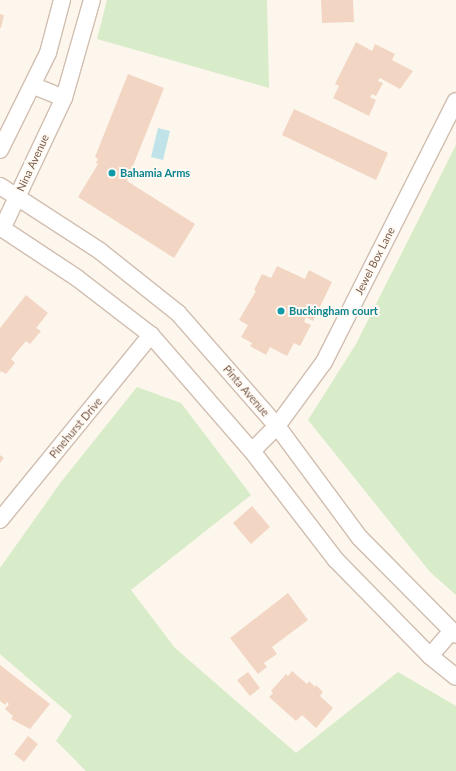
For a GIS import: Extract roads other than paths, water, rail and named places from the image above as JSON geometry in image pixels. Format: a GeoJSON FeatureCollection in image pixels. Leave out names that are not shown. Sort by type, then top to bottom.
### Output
{"type":"FeatureCollection","features":[{"type":"Feature","properties":{"kind":"street"},"geometry":{"type":"LineString","coordinates":[[0,150],[34,86],[48,53],[62,0]]}},
{"type":"Feature","properties":{"kind":"street","name":"Nina Avenue"},"geometry":{"type":"LineString","coordinates":[[1,228],[18,196],[64,98],[92,0]]}},
{"type":"Feature","properties":{"kind":"street"},"geometry":{"type":"LineString","coordinates":[[34,86],[64,98]]}},
{"type":"Feature","properties":{"kind":"street","name":"Jewel Box Lane"},"geometry":{"type":"LineString","coordinates":[[252,451],[277,426],[324,362],[456,101]]}},
{"type":"Feature","properties":{"kind":"street","name":"Pinta Avenue"},"geometry":{"type":"LineString","coordinates":[[0,186],[18,196],[100,251],[178,313],[277,426],[360,538],[454,633]]}},
{"type":"Feature","properties":{"kind":"street"},"geometry":{"type":"LineString","coordinates":[[1,228],[77,278],[151,335],[252,451],[336,560],[430,656],[456,677]]}},
{"type":"Feature","properties":{"kind":"street","name":"Pinehurst Drive"},"geometry":{"type":"LineString","coordinates":[[0,520],[151,335]]}},
{"type":"Feature","properties":{"kind":"street"},"geometry":{"type":"LineString","coordinates":[[430,656],[454,633]]}},
{"type":"Feature","properties":{"kind":"water"},"geometry":{"type":"Polygon","coordinates":[[[158,128],[170,131],[163,160],[151,157],[158,128]]]}},
{"type":"Feature","properties":{"kind":"place","name":"Bahamia Arms"},"geometry":{"type":"Point","coordinates":[112,173]}},
{"type":"Feature","properties":{"kind":"place","name":"Buckingham court"},"geometry":{"type":"Point","coordinates":[281,311]}}]}
